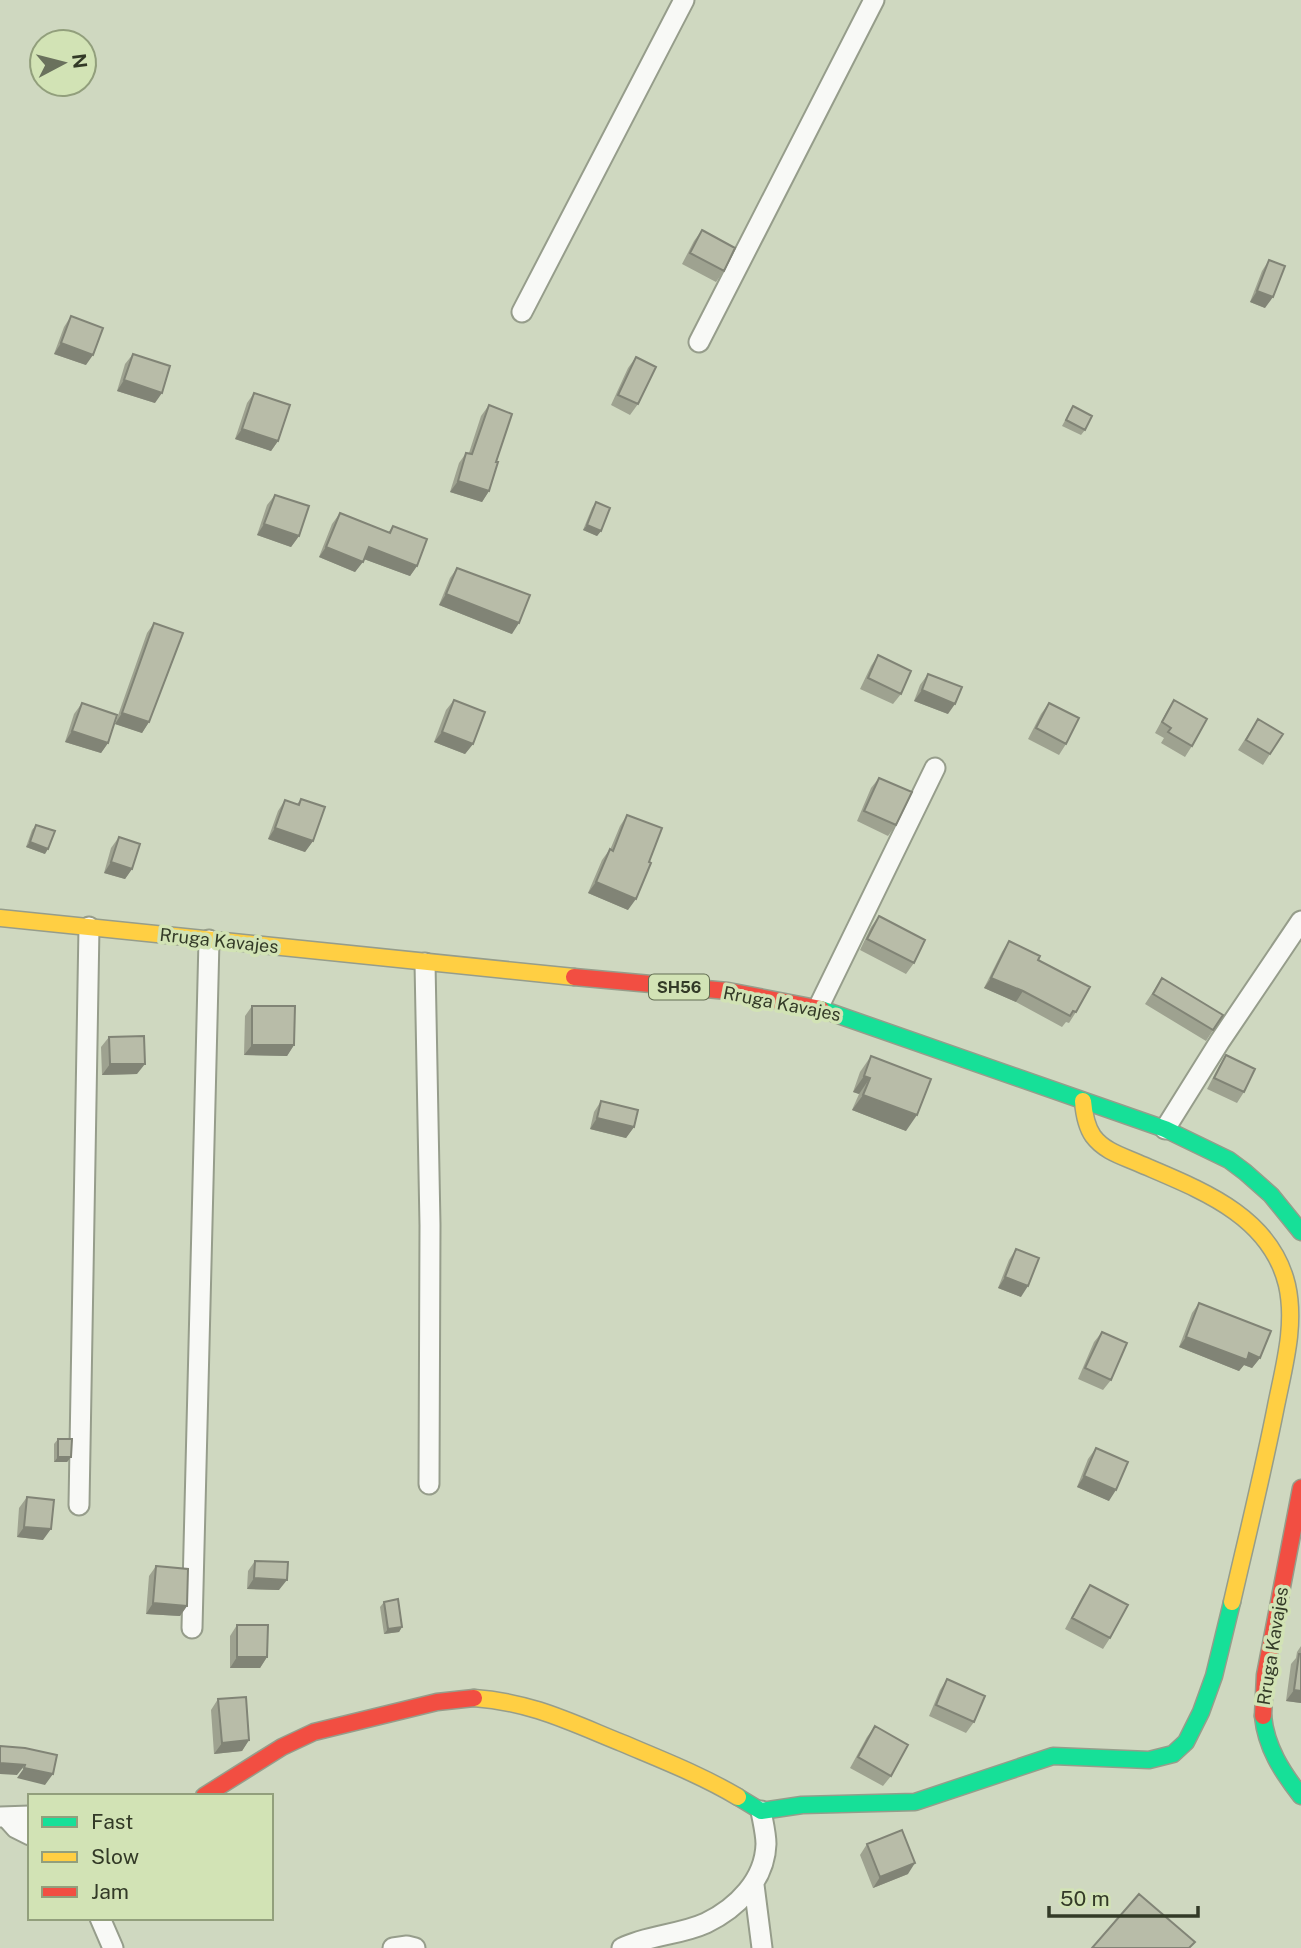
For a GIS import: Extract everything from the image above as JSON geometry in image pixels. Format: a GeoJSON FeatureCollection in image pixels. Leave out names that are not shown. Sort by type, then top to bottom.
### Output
{"type":"FeatureCollection","features":[{"type":"Feature","properties":{"kind":"street"},"geometry":{"type":"LineString","coordinates":[[522,312],[684,0]]}},
{"type":"Feature","properties":{"kind":"street"},"geometry":{"type":"LineString","coordinates":[[699,342],[874,0]]}},
{"type":"Feature","properties":{"kind":"street"},"geometry":{"type":"LineString","coordinates":[[818,1008],[935,768]]}},
{"type":"Feature","properties":{"kind":"street","name":"Rruga Kavajes"},"geometry":{"type":"LineString","coordinates":[[0,920],[728,991],[818,1008],[1165,1129],[1229,1160],[1245,1172],[1272,1195],[1301,1232]]}},
{"type":"Feature","properties":{"kind":"street"},"geometry":{"type":"LineString","coordinates":[[1165,1129],[1220,1041],[1301,921]]}},
{"type":"Feature","properties":{"kind":"street"},"geometry":{"type":"LineString","coordinates":[[79,1505],[89,927]]}},
{"type":"Feature","properties":{"kind":"street"},"geometry":{"type":"LineString","coordinates":[[192,1629],[209,940]]}},
{"type":"Feature","properties":{"kind":"street"},"geometry":{"type":"LineString","coordinates":[[425,963],[430,1225],[429,1485]]}},
{"type":"Feature","properties":{"kind":"street"},"geometry":{"type":"LineString","coordinates":[[207,1794],[282,1747],[314,1732],[437,1702],[466,1698],[502,1700],[534,1707],[708,1779],[761,1811],[802,1805],[915,1802],[1053,1756],[1149,1759],[1173,1754],[1186,1742],[1201,1712],[1214,1676],[1226,1627],[1266,1455],[1289,1340],[1287,1286],[1279,1261],[1247,1220],[1227,1204],[1201,1190],[1107,1150],[1093,1136],[1084,1117],[1083,1101]]}},
{"type":"Feature","properties":{"kind":"street","name":"Rruga Kavajes"},"geometry":{"type":"LineString","coordinates":[[1298,1792],[1270,1748],[1262,1707],[1265,1673],[1301,1488]]}},
{"type":"Feature","properties":{"kind":"street"},"geometry":{"type":"LineString","coordinates":[[622,1948],[706,1923],[737,1902],[754,1885],[760,1873],[766,1844],[761,1811]]}},
{"type":"Feature","properties":{"kind":"street"},"geometry":{"type":"LineString","coordinates":[[3,1817],[28,1816]]}},
{"type":"Feature","properties":{"kind":"street"},"geometry":{"type":"LineString","coordinates":[[3,1817],[28,1834]]}},
{"type":"Feature","properties":{"kind":"street"},"geometry":{"type":"LineString","coordinates":[[754,1885],[762,1948]]}},
{"type":"Feature","properties":{"kind":"street"},"geometry":{"type":"LineString","coordinates":[[101,1920],[113,1948]]}},
{"type":"Feature","properties":{"kind":"street"},"geometry":{"type":"LineString","coordinates":[[393,1948],[415,1948]]}},
{"type":"Feature","properties":{"kind":"building"},"geometry":{"type":"Polygon","coordinates":[[[702,230],[735,248],[724,271],[690,253],[702,230]]]}},
{"type":"Feature","properties":{"kind":"building"},"geometry":{"type":"Polygon","coordinates":[[[1269,260],[1285,266],[1273,297],[1257,291],[1269,260]]]}},
{"type":"Feature","properties":{"kind":"building"},"geometry":{"type":"Polygon","coordinates":[[[71,316],[103,328],[93,355],[61,343],[71,316]]]}},
{"type":"Feature","properties":{"kind":"building"},"geometry":{"type":"Polygon","coordinates":[[[133,354],[170,366],[162,393],[124,380],[133,354]]]}},
{"type":"Feature","properties":{"kind":"building"},"geometry":{"type":"Polygon","coordinates":[[[636,357],[656,367],[638,404],[618,395],[636,357]]]}},
{"type":"Feature","properties":{"kind":"building"},"geometry":{"type":"Polygon","coordinates":[[[254,393],[290,405],[278,441],[242,429],[254,393]]]}},
{"type":"Feature","properties":{"kind":"building"},"geometry":{"type":"Polygon","coordinates":[[[489,405],[512,414],[489,491],[458,481],[466,453],[472,454],[489,405]]]}},
{"type":"Feature","properties":{"kind":"building"},"geometry":{"type":"Polygon","coordinates":[[[1073,406],[1092,416],[1085,430],[1066,420],[1073,406]]]}},
{"type":"Feature","properties":{"kind":"building"},"geometry":{"type":"Polygon","coordinates":[[[275,495],[309,506],[299,536],[264,524],[275,495]]]}},
{"type":"Feature","properties":{"kind":"building"},"geometry":{"type":"Polygon","coordinates":[[[596,502],[610,508],[601,531],[587,525],[596,502]]]}},
{"type":"Feature","properties":{"kind":"building"},"geometry":{"type":"Polygon","coordinates":[[[340,513],[390,533],[393,526],[427,539],[417,566],[369,547],[363,562],[326,547],[340,513]]]}},
{"type":"Feature","properties":{"kind":"building"},"geometry":{"type":"Polygon","coordinates":[[[457,568],[530,595],[519,623],[446,594],[457,568]]]}},
{"type":"Feature","properties":{"kind":"building"},"geometry":{"type":"Polygon","coordinates":[[[154,623],[183,633],[149,722],[122,713],[154,623]]]}},
{"type":"Feature","properties":{"kind":"building"},"geometry":{"type":"Polygon","coordinates":[[[878,655],[911,671],[901,694],[868,678],[878,655]]]}},
{"type":"Feature","properties":{"kind":"building"},"geometry":{"type":"Polygon","coordinates":[[[928,674],[962,687],[955,704],[922,690],[928,674]]]}},
{"type":"Feature","properties":{"kind":"building"},"geometry":{"type":"Polygon","coordinates":[[[454,700],[485,712],[473,744],[442,732],[454,700]]]}},
{"type":"Feature","properties":{"kind":"building"},"geometry":{"type":"Polygon","coordinates":[[[1174,700],[1207,719],[1192,746],[1168,732],[1171,728],[1162,722],[1174,700]]]}},
{"type":"Feature","properties":{"kind":"building"},"geometry":{"type":"Polygon","coordinates":[[[82,703],[117,715],[108,743],[72,731],[82,703]]]}},
{"type":"Feature","properties":{"kind":"building"},"geometry":{"type":"Polygon","coordinates":[[[1049,703],[1079,718],[1066,744],[1036,728],[1049,703]]]}},
{"type":"Feature","properties":{"kind":"building"},"geometry":{"type":"Polygon","coordinates":[[[1258,719],[1283,734],[1270,754],[1246,740],[1258,719]]]}},
{"type":"Feature","properties":{"kind":"building"},"geometry":{"type":"Polygon","coordinates":[[[879,778],[912,792],[896,825],[864,811],[879,778]]]}},
{"type":"Feature","properties":{"kind":"building"},"geometry":{"type":"Polygon","coordinates":[[[301,799],[325,807],[313,841],[275,828],[285,800],[299,805],[301,799]]]}},
{"type":"Feature","properties":{"kind":"building"},"geometry":{"type":"Polygon","coordinates":[[[627,815],[662,828],[636,899],[596,882],[610,849],[613,851],[627,815]]]}},
{"type":"Feature","properties":{"kind":"building"},"geometry":{"type":"Polygon","coordinates":[[[36,825],[55,831],[48,849],[30,842],[36,825]]]}},
{"type":"Feature","properties":{"kind":"building"},"geometry":{"type":"Polygon","coordinates":[[[119,837],[140,844],[132,869],[111,862],[119,837]]]}},
{"type":"Feature","properties":{"kind":"building"},"geometry":{"type":"Polygon","coordinates":[[[879,916],[925,940],[914,963],[867,939],[879,916]]]}},
{"type":"Feature","properties":{"kind":"building"},"geometry":{"type":"Polygon","coordinates":[[[1009,941],[1040,956],[1038,960],[1090,987],[1076,1012],[1073,1011],[1070,1016],[1023,991],[991,978],[1009,941]]]}},
{"type":"Feature","properties":{"kind":"building"},"geometry":{"type":"Polygon","coordinates":[[[1162,978],[1223,1015],[1213,1030],[1153,994],[1162,978]]]}},
{"type":"Feature","properties":{"kind":"building"},"geometry":{"type":"Polygon","coordinates":[[[252,1006],[295,1006],[294,1045],[252,1045],[252,1006]]]}},
{"type":"Feature","properties":{"kind":"building"},"geometry":{"type":"Polygon","coordinates":[[[144,1036],[145,1064],[110,1064],[109,1037],[144,1036]]]}},
{"type":"Feature","properties":{"kind":"building"},"geometry":{"type":"Polygon","coordinates":[[[1226,1055],[1255,1069],[1244,1092],[1214,1078],[1226,1055]]]}},
{"type":"Feature","properties":{"kind":"building"},"geometry":{"type":"Polygon","coordinates":[[[871,1056],[931,1079],[917,1115],[863,1095],[870,1078],[864,1076],[871,1056]]]}},
{"type":"Feature","properties":{"kind":"building"},"geometry":{"type":"Polygon","coordinates":[[[601,1101],[638,1110],[634,1127],[597,1118],[601,1101]]]}},
{"type":"Feature","properties":{"kind":"building"},"geometry":{"type":"Polygon","coordinates":[[[1016,1249],[1039,1258],[1028,1286],[1005,1277],[1016,1249]]]}},
{"type":"Feature","properties":{"kind":"building"},"geometry":{"type":"Polygon","coordinates":[[[1199,1303],[1271,1331],[1260,1358],[1249,1353],[1247,1360],[1186,1337],[1199,1303]]]}},
{"type":"Feature","properties":{"kind":"building"},"geometry":{"type":"Polygon","coordinates":[[[1102,1332],[1127,1343],[1111,1380],[1085,1368],[1102,1332]]]}},
{"type":"Feature","properties":{"kind":"building"},"geometry":{"type":"Polygon","coordinates":[[[58,1439],[72,1439],[71,1457],[58,1457],[58,1439]]]}},
{"type":"Feature","properties":{"kind":"building"},"geometry":{"type":"Polygon","coordinates":[[[1096,1448],[1128,1462],[1116,1490],[1084,1476],[1096,1448]]]}},
{"type":"Feature","properties":{"kind":"building"},"geometry":{"type":"Polygon","coordinates":[[[27,1497],[54,1500],[51,1529],[24,1527],[27,1497]]]}},
{"type":"Feature","properties":{"kind":"building"},"geometry":{"type":"Polygon","coordinates":[[[255,1561],[288,1562],[287,1580],[254,1578],[255,1561]]]}},
{"type":"Feature","properties":{"kind":"building"},"geometry":{"type":"Polygon","coordinates":[[[156,1566],[188,1569],[187,1606],[153,1603],[156,1566]]]}},
{"type":"Feature","properties":{"kind":"building"},"geometry":{"type":"Polygon","coordinates":[[[1090,1585],[1128,1605],[1110,1638],[1072,1618],[1090,1585]]]}},
{"type":"Feature","properties":{"kind":"building"},"geometry":{"type":"Polygon","coordinates":[[[398,1599],[402,1627],[388,1629],[384,1602],[398,1599]]]}},
{"type":"Feature","properties":{"kind":"building"},"geometry":{"type":"Polygon","coordinates":[[[237,1625],[268,1625],[267,1657],[237,1657],[237,1625]]]}},
{"type":"Feature","properties":{"kind":"building"},"geometry":{"type":"Polygon","coordinates":[[[1301,1654],[1301,1691],[1294,1690],[1301,1654]]]}},
{"type":"Feature","properties":{"kind":"building"},"geometry":{"type":"Polygon","coordinates":[[[947,1679],[985,1696],[974,1722],[936,1705],[947,1679]]]}},
{"type":"Feature","properties":{"kind":"building"},"geometry":{"type":"Polygon","coordinates":[[[246,1697],[249,1740],[222,1743],[218,1699],[246,1697]]]}},
{"type":"Feature","properties":{"kind":"building"},"geometry":{"type":"Polygon","coordinates":[[[875,1726],[908,1745],[891,1776],[858,1757],[875,1726]]]}},
{"type":"Feature","properties":{"kind":"building"},"geometry":{"type":"Polygon","coordinates":[[[0,1746],[57,1755],[53,1774],[24,1768],[25,1765],[0,1763],[0,1746]]]}},
{"type":"Feature","properties":{"kind":"building"},"geometry":{"type":"Polygon","coordinates":[[[902,1830],[915,1863],[880,1877],[867,1844],[902,1830]]]}},
{"type":"Feature","properties":{"kind":"building"},"geometry":{"type":"Polygon","coordinates":[[[1139,1894],[1195,1942],[1189,1948],[1092,1948],[1139,1894]]]}},
{"type":"Feature","properties":{"kind":"traffic: fast"},"geometry":{"type":"LineString","coordinates":[[821,1009],[1165,1129],[1229,1160],[1245,1172],[1271,1195],[1301,1232]]}},
{"type":"Feature","properties":{"kind":"traffic: fast"},"geometry":{"type":"LineString","coordinates":[[738,1797],[761,1811],[802,1805],[915,1802],[1053,1756],[1149,1760],[1173,1754],[1186,1742],[1201,1712],[1214,1676],[1232,1602]]}},
{"type":"Feature","properties":{"kind":"traffic: fast"},"geometry":{"type":"LineString","coordinates":[[1263,1716],[1276,1759],[1301,1796]]}},
{"type":"Feature","properties":{"kind":"traffic: slow"},"geometry":{"type":"LineString","coordinates":[[0,918],[574,977]]}},
{"type":"Feature","properties":{"kind":"traffic: slow"},"geometry":{"type":"LineString","coordinates":[[1083,1101],[1089,1128],[1102,1146],[1207,1194],[1229,1207],[1265,1240],[1278,1260],[1287,1285],[1290,1330],[1285,1361],[1232,1602]]}},
{"type":"Feature","properties":{"kind":"traffic: slow"},"geometry":{"type":"LineString","coordinates":[[474,1698],[532,1708],[567,1721],[681,1768],[738,1797]]}},
{"type":"Feature","properties":{"kind":"traffic: jam"},"geometry":{"type":"LineString","coordinates":[[574,977],[728,991],[821,1009]]}},
{"type":"Feature","properties":{"kind":"traffic: jam"},"geometry":{"type":"LineString","coordinates":[[1263,1716],[1265,1675],[1301,1488]]}},
{"type":"Feature","properties":{"kind":"traffic: jam"},"geometry":{"type":"LineString","coordinates":[[207,1794],[282,1747],[314,1732],[437,1702],[474,1698]]}}]}
